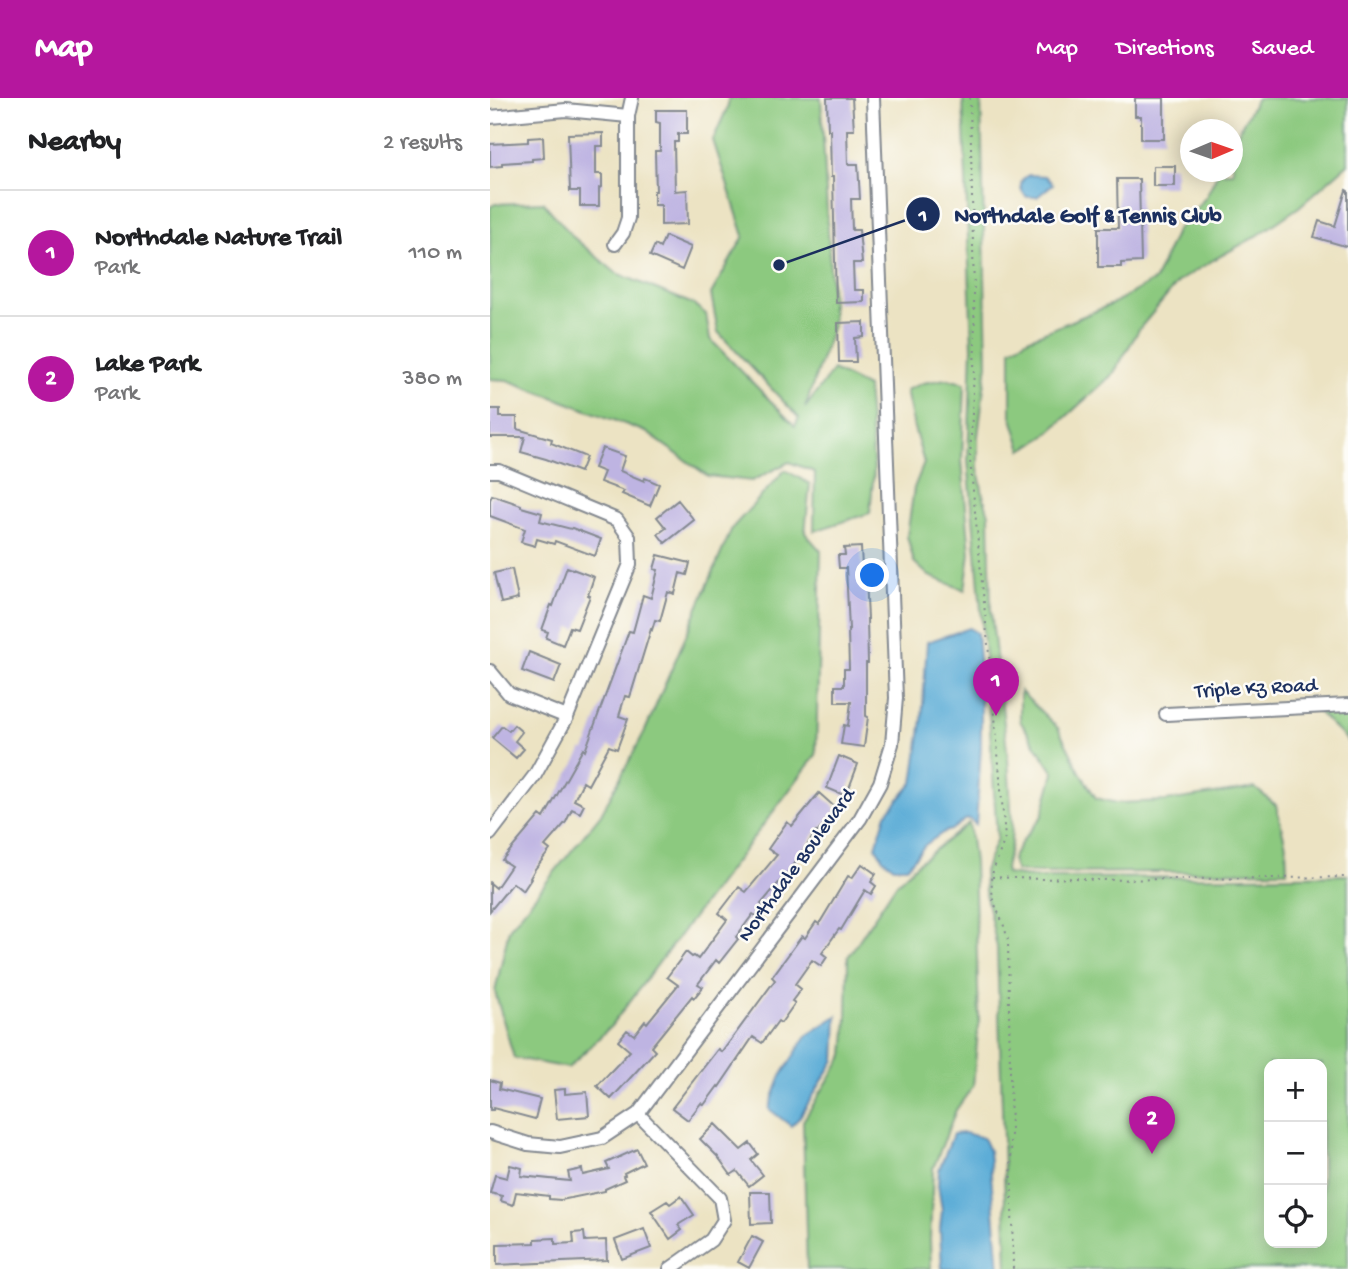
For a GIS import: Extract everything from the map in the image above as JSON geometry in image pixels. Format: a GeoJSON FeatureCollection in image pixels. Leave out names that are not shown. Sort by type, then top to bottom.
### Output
{"type":"FeatureCollection","features":[{"type":"Feature","properties":{"kind":"street"},"geometry":{"type":"LineString","coordinates":[[615,244],[623,233],[628,218],[628,116],[632,98]]}},
{"type":"Feature","properties":{"kind":"street","name":"Northdale Boulevard"},"geometry":{"type":"LineString","coordinates":[[490,1132],[528,1144],[560,1147],[603,1138],[638,1114],[860,819],[880,783],[892,744],[896,698],[873,98]]}},
{"type":"Feature","properties":{"kind":"street"},"geometry":{"type":"LineString","coordinates":[[490,117],[566,110],[628,116]]}},
{"type":"Feature","properties":{"kind":"street"},"geometry":{"type":"LineString","coordinates":[[490,471],[499,471],[617,520],[629,537],[630,564],[567,717],[535,775],[490,834]]}},
{"type":"Feature","properties":{"kind":"street"},"geometry":{"type":"LineString","coordinates":[[490,671],[509,694],[567,717]]}},
{"type":"Feature","properties":{"kind":"street","name":"Triple Kz Road"},"geometry":{"type":"LineString","coordinates":[[1166,713],[1348,705]]}},
{"type":"Feature","properties":{"kind":"street"},"geometry":{"type":"LineString","coordinates":[[638,1114],[720,1198],[724,1220],[712,1240],[670,1269]]}},
{"type":"Feature","properties":{"kind":"path"},"geometry":{"type":"LineString","coordinates":[[970,98],[975,345],[970,460],[1005,838],[991,877],[993,900],[1008,940],[1013,1269]]}},
{"type":"Feature","properties":{"kind":"path"},"geometry":{"type":"LineString","coordinates":[[991,877],[1095,880],[1348,877]]}},
{"type":"Feature","properties":{"kind":"green space"},"geometry":{"type":"Polygon","coordinates":[[[728,98],[821,98],[833,325],[805,408],[833,370],[867,387],[874,470],[870,513],[814,531],[815,472],[789,462],[752,481],[708,476],[646,432],[507,380],[490,379],[490,207],[495,204],[543,202],[572,236],[616,273],[693,304],[706,314],[710,339],[795,426],[799,418],[718,332],[711,294],[744,236],[713,140],[728,106],[728,98]]]}},
{"type":"Feature","properties":{"kind":"green space"},"geometry":{"type":"Polygon","coordinates":[[[963,98],[981,98],[987,364],[978,436],[978,468],[989,515],[991,611],[1008,759],[1012,824],[1006,874],[1039,878],[1348,875],[1348,1269],[1007,1269],[997,947],[985,892],[984,871],[997,838],[968,460],[972,348],[963,98]]]}},
{"type":"Feature","properties":{"kind":"green space"},"geometry":{"type":"Polygon","coordinates":[[[1257,98],[1348,98],[1348,164],[1299,207],[1257,236],[1179,281],[1140,328],[1113,374],[1044,437],[1022,450],[1011,415],[1011,349],[1028,339],[1110,305],[1155,280],[1176,231],[1206,197],[1213,182],[1243,182],[1243,123],[1257,98]]]}},
{"type":"Feature","properties":{"kind":"green space"},"geometry":{"type":"Polygon","coordinates":[[[946,379],[965,383],[962,460],[970,553],[965,590],[929,576],[914,562],[907,536],[914,488],[924,463],[906,390],[923,383],[946,379]]]}},
{"type":"Feature","properties":{"kind":"green space"},"geometry":{"type":"Polygon","coordinates":[[[785,470],[810,484],[805,533],[821,551],[816,755],[611,1026],[568,1068],[514,1058],[495,992],[509,929],[601,814],[645,731],[732,528],[785,470]]]}},
{"type":"Feature","properties":{"kind":"green space"},"geometry":{"type":"Polygon","coordinates":[[[1020,691],[1058,728],[1096,798],[1117,803],[1166,801],[1255,788],[1276,805],[1286,846],[1287,871],[1016,871],[1013,857],[1042,816],[1054,773],[1020,721],[1020,691]]]}},
{"type":"Feature","properties":{"kind":"green space"},"geometry":{"type":"Polygon","coordinates":[[[1348,711],[1348,741],[1318,712],[1348,711]]]}},
{"type":"Feature","properties":{"kind":"green space"},"geometry":{"type":"Polygon","coordinates":[[[969,823],[974,862],[979,1020],[973,1086],[956,1110],[933,1169],[931,1269],[807,1269],[803,1121],[844,1055],[848,957],[897,883],[969,823]]]}},
{"type":"Feature","properties":{"kind":"water"},"geometry":{"type":"Polygon","coordinates":[[[1029,175],[1045,176],[1053,184],[1037,197],[1027,197],[1021,185],[1029,175]]]}},
{"type":"Feature","properties":{"kind":"water"},"geometry":{"type":"Polygon","coordinates":[[[969,628],[977,633],[981,684],[981,747],[976,825],[970,819],[965,820],[925,845],[907,867],[894,867],[883,859],[876,847],[886,814],[913,783],[922,720],[927,642],[969,628]]]}},
{"type":"Feature","properties":{"kind":"water"},"geometry":{"type":"Polygon","coordinates":[[[837,1016],[835,1060],[799,1118],[791,1126],[769,1109],[780,1078],[806,1036],[837,1016]]]}},
{"type":"Feature","properties":{"kind":"water"},"geometry":{"type":"Polygon","coordinates":[[[965,1133],[983,1138],[989,1151],[999,1269],[942,1269],[939,1170],[953,1134],[965,1133]]]}},
{"type":"Feature","properties":{"kind":"building"},"geometry":{"type":"Polygon","coordinates":[[[827,98],[852,98],[854,130],[847,130],[848,164],[858,164],[860,199],[851,199],[852,230],[859,230],[862,263],[853,263],[854,290],[864,290],[864,302],[836,303],[833,177],[827,98]]]}},
{"type":"Feature","properties":{"kind":"building"},"geometry":{"type":"Polygon","coordinates":[[[1135,98],[1164,98],[1164,139],[1141,139],[1141,116],[1135,116],[1135,98]]]}},
{"type":"Feature","properties":{"kind":"building"},"geometry":{"type":"Polygon","coordinates":[[[656,110],[687,110],[687,134],[678,134],[678,142],[674,142],[675,191],[687,190],[688,224],[661,225],[661,205],[654,205],[655,151],[660,151],[660,123],[656,122],[656,110]]]}},
{"type":"Feature","properties":{"kind":"building"},"geometry":{"type":"Polygon","coordinates":[[[603,133],[603,146],[596,146],[596,174],[602,174],[599,206],[580,206],[580,191],[570,191],[568,134],[603,133]]]}},
{"type":"Feature","properties":{"kind":"building"},"geometry":{"type":"Polygon","coordinates":[[[543,137],[544,158],[490,167],[490,144],[528,142],[528,138],[543,137]]]}},
{"type":"Feature","properties":{"kind":"building"},"geometry":{"type":"Polygon","coordinates":[[[1153,166],[1175,166],[1175,186],[1153,186],[1153,166]]]}},
{"type":"Feature","properties":{"kind":"building"},"geometry":{"type":"Polygon","coordinates":[[[1117,179],[1139,179],[1141,262],[1121,263],[1121,267],[1098,267],[1098,228],[1118,228],[1117,179]]]}},
{"type":"Feature","properties":{"kind":"building"},"geometry":{"type":"Polygon","coordinates":[[[1346,190],[1348,247],[1314,237],[1319,221],[1335,226],[1346,190]]]}},
{"type":"Feature","properties":{"kind":"building"},"geometry":{"type":"Polygon","coordinates":[[[665,236],[691,247],[682,270],[650,256],[655,245],[660,248],[665,236]]]}},
{"type":"Feature","properties":{"kind":"building"},"geometry":{"type":"Polygon","coordinates":[[[864,322],[864,337],[855,338],[856,362],[839,362],[838,323],[864,322]]]}},
{"type":"Feature","properties":{"kind":"building"},"geometry":{"type":"Polygon","coordinates":[[[490,409],[500,409],[500,417],[517,417],[517,429],[552,439],[551,443],[586,457],[580,472],[521,452],[525,437],[490,437],[490,409]]]}},
{"type":"Feature","properties":{"kind":"building"},"geometry":{"type":"Polygon","coordinates":[[[602,448],[625,456],[620,471],[659,484],[650,506],[622,494],[624,491],[600,482],[604,472],[594,468],[602,448]]]}},
{"type":"Feature","properties":{"kind":"building"},"geometry":{"type":"Polygon","coordinates":[[[492,495],[542,513],[540,521],[572,528],[601,539],[595,556],[555,541],[554,544],[537,539],[535,546],[521,542],[525,529],[490,516],[492,495]]]}},
{"type":"Feature","properties":{"kind":"building"},"geometry":{"type":"Polygon","coordinates":[[[678,500],[694,520],[665,543],[658,534],[666,528],[657,517],[678,500]]]}},
{"type":"Feature","properties":{"kind":"building"},"geometry":{"type":"Polygon","coordinates":[[[861,547],[862,568],[867,568],[868,619],[868,717],[864,747],[841,744],[844,725],[848,726],[851,702],[835,702],[835,686],[844,686],[844,669],[849,669],[846,568],[839,568],[838,555],[845,555],[844,548],[861,547]]]}},
{"type":"Feature","properties":{"kind":"building"},"geometry":{"type":"Polygon","coordinates":[[[658,555],[690,563],[687,575],[680,573],[675,594],[668,592],[660,621],[655,620],[651,629],[630,697],[625,696],[619,716],[628,719],[617,749],[609,746],[588,785],[583,782],[574,800],[584,805],[580,813],[572,809],[566,822],[545,846],[550,850],[523,891],[513,883],[490,911],[490,883],[496,888],[511,866],[502,860],[540,815],[544,818],[583,749],[585,751],[629,631],[633,632],[643,595],[651,598],[658,570],[654,569],[658,555]]]}},
{"type":"Feature","properties":{"kind":"building"},"geometry":{"type":"Polygon","coordinates":[[[567,567],[594,577],[588,595],[590,596],[577,629],[570,627],[563,645],[546,638],[548,632],[542,630],[567,567]]]}},
{"type":"Feature","properties":{"kind":"building"},"geometry":{"type":"Polygon","coordinates":[[[512,569],[518,599],[501,603],[494,573],[512,569]]]}},
{"type":"Feature","properties":{"kind":"building"},"geometry":{"type":"Polygon","coordinates":[[[529,652],[561,665],[554,683],[522,671],[529,652]]]}},
{"type":"Feature","properties":{"kind":"building"},"geometry":{"type":"Polygon","coordinates":[[[514,725],[522,732],[515,741],[524,749],[516,758],[492,738],[502,726],[509,731],[514,725]]]}},
{"type":"Feature","properties":{"kind":"building"},"geometry":{"type":"Polygon","coordinates":[[[839,756],[858,764],[846,796],[827,788],[839,756]]]}},
{"type":"Feature","properties":{"kind":"building"},"geometry":{"type":"Polygon","coordinates":[[[819,793],[837,809],[761,904],[764,906],[756,916],[753,914],[719,963],[716,960],[698,984],[703,987],[694,998],[692,996],[651,1047],[655,1051],[611,1099],[597,1086],[630,1051],[618,1041],[627,1030],[634,1035],[645,1021],[647,1023],[678,985],[667,977],[686,952],[698,959],[727,920],[719,913],[739,887],[746,892],[777,855],[768,849],[787,822],[792,826],[819,793]]]}},
{"type":"Feature","properties":{"kind":"building"},"geometry":{"type":"Polygon","coordinates":[[[862,864],[876,874],[871,882],[876,886],[871,894],[865,890],[841,930],[839,929],[822,953],[827,957],[821,966],[812,960],[795,984],[801,989],[781,1023],[778,1021],[762,1043],[753,1037],[719,1087],[704,1105],[701,1103],[688,1120],[672,1108],[718,1049],[722,1052],[775,980],[772,977],[802,936],[805,938],[816,922],[819,924],[848,876],[852,878],[862,864]]]}},
{"type":"Feature","properties":{"kind":"building"},"geometry":{"type":"Polygon","coordinates":[[[490,1080],[500,1083],[499,1089],[540,1099],[535,1119],[493,1108],[490,1110],[490,1080]]]}},
{"type":"Feature","properties":{"kind":"building"},"geometry":{"type":"Polygon","coordinates":[[[565,1089],[565,1094],[587,1092],[589,1116],[557,1119],[554,1090],[565,1089]]]}},
{"type":"Feature","properties":{"kind":"building"},"geometry":{"type":"Polygon","coordinates":[[[715,1124],[741,1150],[750,1143],[758,1154],[751,1160],[763,1175],[749,1186],[737,1171],[731,1175],[700,1139],[715,1124]]]}},
{"type":"Feature","properties":{"kind":"building"},"geometry":{"type":"Polygon","coordinates":[[[637,1149],[644,1163],[624,1173],[625,1180],[605,1191],[561,1200],[516,1192],[513,1205],[501,1201],[502,1196],[490,1193],[495,1175],[507,1178],[510,1165],[522,1168],[521,1176],[570,1181],[568,1172],[582,1169],[583,1175],[609,1169],[606,1163],[637,1149]]]}},
{"type":"Feature","properties":{"kind":"building"},"geometry":{"type":"Polygon","coordinates":[[[750,1192],[770,1192],[771,1223],[751,1224],[750,1192]]]}},
{"type":"Feature","properties":{"kind":"building"},"geometry":{"type":"Polygon","coordinates":[[[681,1196],[694,1215],[678,1225],[682,1230],[670,1239],[651,1211],[667,1201],[670,1204],[681,1196]]]}},
{"type":"Feature","properties":{"kind":"building"},"geometry":{"type":"Polygon","coordinates":[[[644,1229],[651,1248],[622,1259],[615,1240],[644,1229]]]}},
{"type":"Feature","properties":{"kind":"building"},"geometry":{"type":"Polygon","coordinates":[[[584,1232],[585,1241],[606,1240],[607,1260],[497,1265],[497,1244],[535,1243],[535,1239],[555,1238],[555,1244],[574,1243],[573,1233],[584,1232]]]}},
{"type":"Feature","properties":{"kind":"building"},"geometry":{"type":"Polygon","coordinates":[[[752,1236],[763,1242],[749,1268],[738,1262],[752,1236]]]}},
{"type":"Feature","properties":{"kind":"place","name":"Northdale Golf & Tennis Club"},"geometry":{"type":"Point","coordinates":[779,265]}},
{"type":"Feature","properties":{"kind":"place","name":"Northdale Nature Trail"},"geometry":{"type":"Point","coordinates":[996,716]}},
{"type":"Feature","properties":{"kind":"place","name":"Lake Park"},"geometry":{"type":"Point","coordinates":[1152,1154]}}]}
